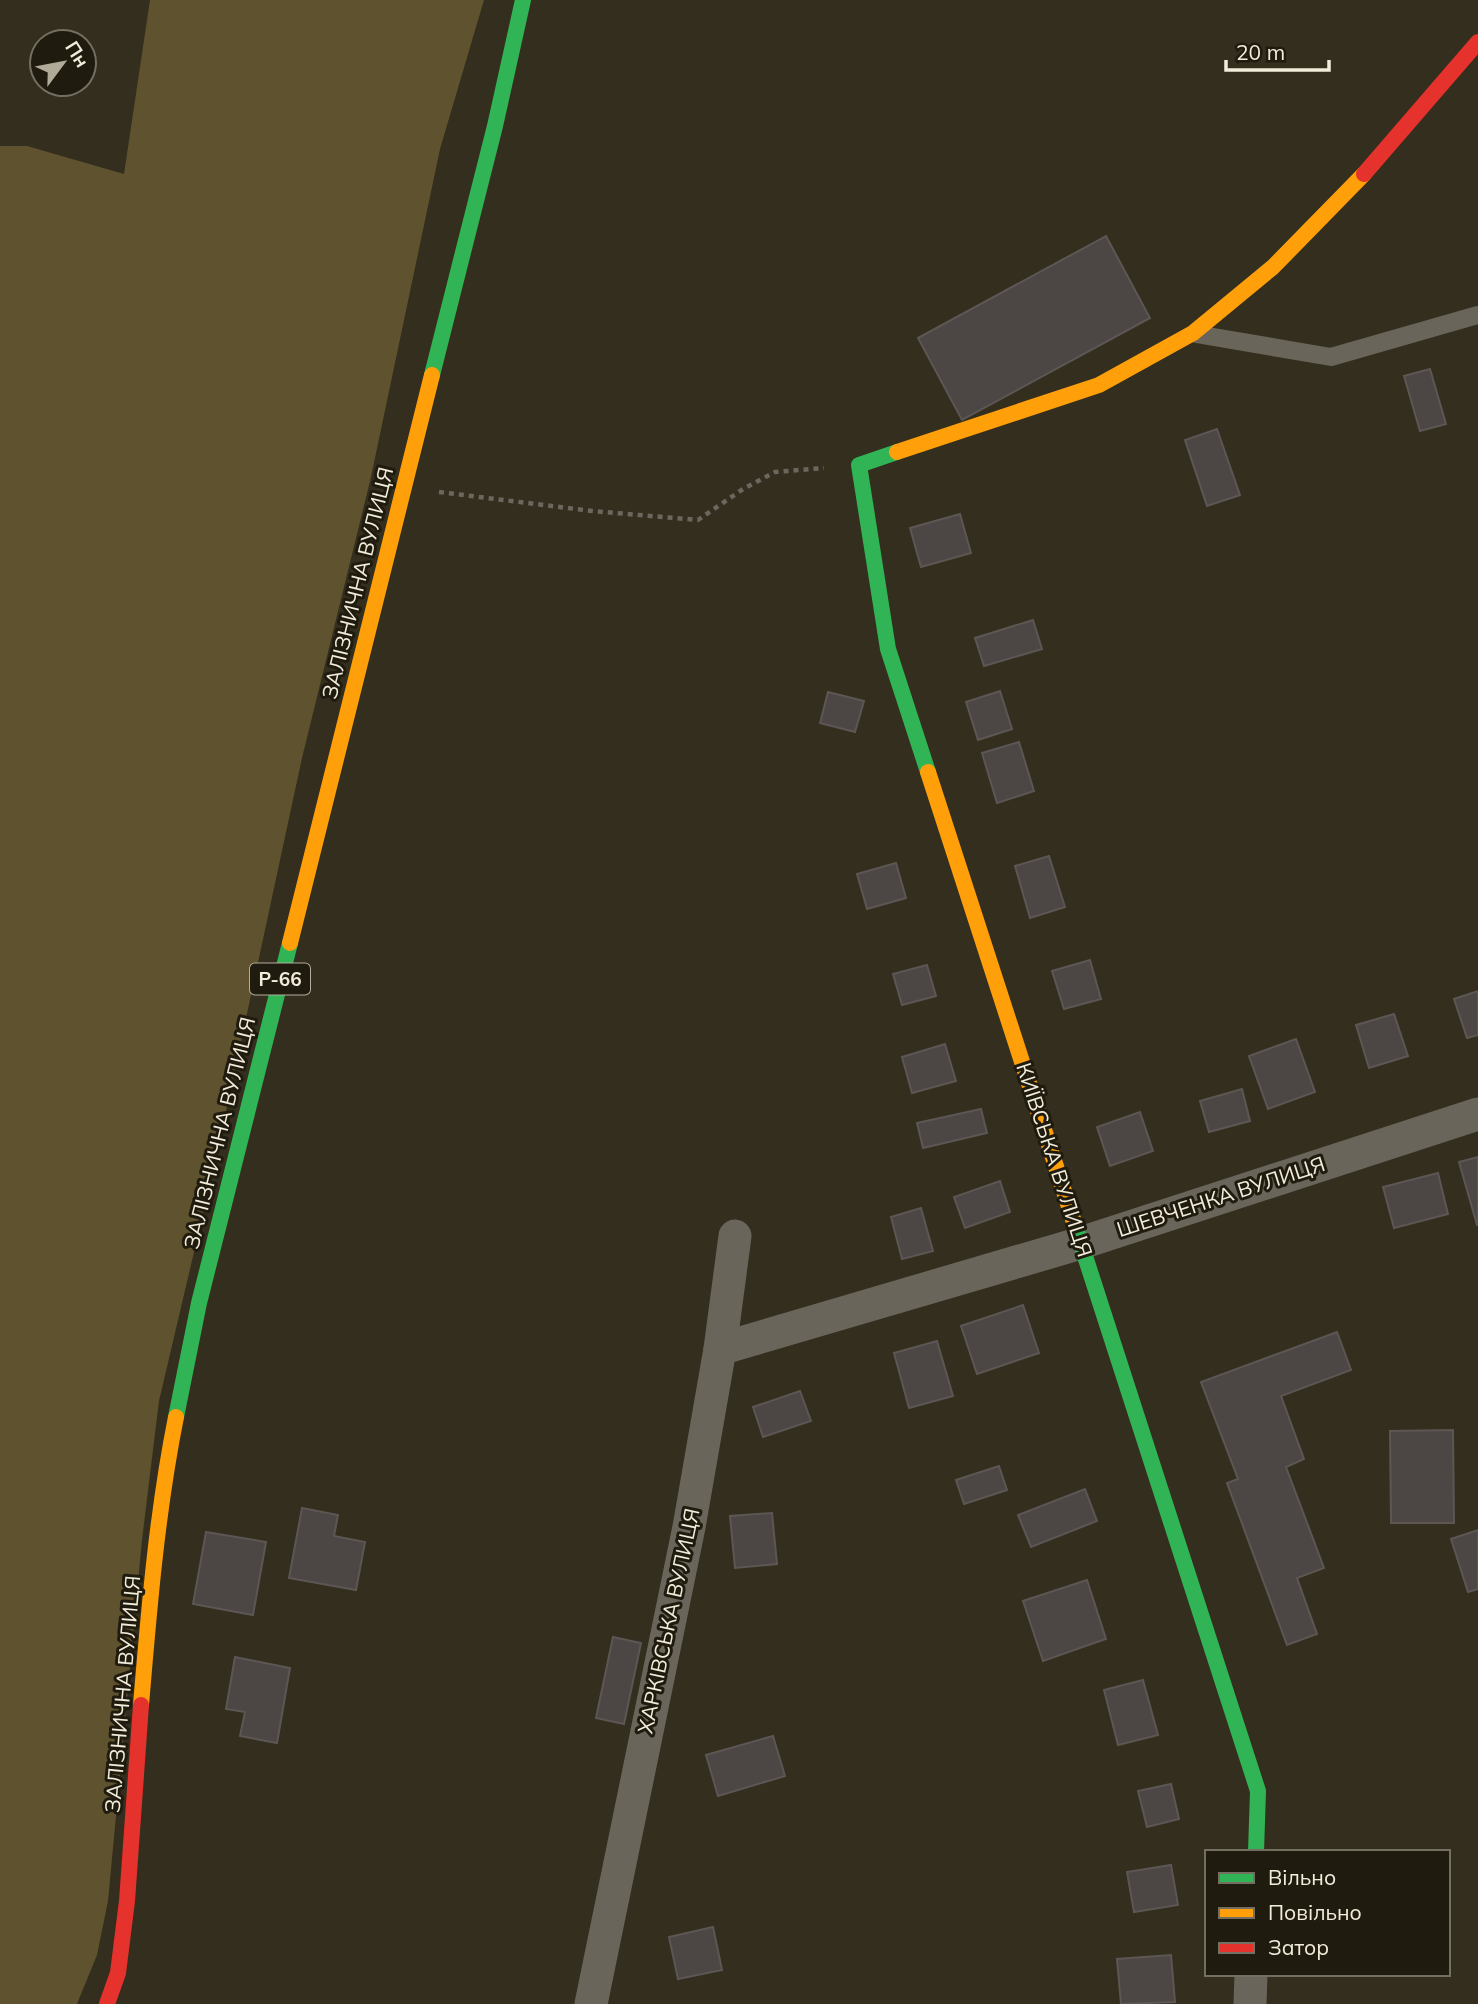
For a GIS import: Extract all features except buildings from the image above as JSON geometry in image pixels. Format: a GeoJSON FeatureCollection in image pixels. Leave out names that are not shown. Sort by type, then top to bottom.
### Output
{"type":"FeatureCollection","features":[{"type":"Feature","properties":{"kind":"street","name":"ЗАЛІЗНИЧНА ВУЛИЦЯ"},"geometry":{"type":"LineString","coordinates":[[107,2004],[118,1973],[127,1901],[149,1604],[169,1454],[199,1303],[495,126],[523,0]]}},
{"type":"Feature","properties":{"kind":"street"},"geometry":{"type":"LineString","coordinates":[[859,465],[1099,385],[1193,333],[1273,267],[1352,189],[1478,42]]}},
{"type":"Feature","properties":{"kind":"street","name":"КИЇВСЬКА ВУЛИЦЯ"},"geometry":{"type":"LineString","coordinates":[[859,465],[888,649],[1258,1791],[1256,1850]]}},
{"type":"Feature","properties":{"kind":"street","name":"ШЕВЧЕНКА ВУЛИЦЯ"},"geometry":{"type":"LineString","coordinates":[[720,1349],[1081,1243],[1478,1114]]}},
{"type":"Feature","properties":{"kind":"street","name":"ХАРКІВСЬКА ВУЛИЦЯ"},"geometry":{"type":"LineString","coordinates":[[591,2004],[689,1527],[720,1349],[735,1236]]}},
{"type":"Feature","properties":{"kind":"street"},"geometry":{"type":"LineString","coordinates":[[1250,2004],[1251,1976]]}},
{"type":"Feature","properties":{"kind":"lane"},"geometry":{"type":"LineString","coordinates":[[1193,333],[1331,357],[1478,315]]}},
{"type":"Feature","properties":{"kind":"path"},"geometry":{"type":"LineString","coordinates":[[404,487],[698,520],[743,489],[775,472],[859,465]]}},
{"type":"Feature","properties":{"kind":"shaded area"},"geometry":{"type":"Polygon","coordinates":[[[150,0],[484,0],[440,149],[371,477],[302,758],[214,1167],[159,1401],[142,1540],[108,1901],[97,1955],[77,2004],[0,2004],[0,146],[27,146],[124,174],[150,0]]]}},
{"type":"Feature","properties":{"kind":"traffic: fast"},"geometry":{"type":"LineString","coordinates":[[432,375],[495,126],[523,0]]}},
{"type":"Feature","properties":{"kind":"traffic: fast"},"geometry":{"type":"LineString","coordinates":[[897,452],[859,465],[888,649],[928,772]]}},
{"type":"Feature","properties":{"kind":"traffic: fast"},"geometry":{"type":"LineString","coordinates":[[176,1417],[199,1303],[290,943]]}},
{"type":"Feature","properties":{"kind":"traffic: fast"},"geometry":{"type":"LineString","coordinates":[[1073,1219],[1258,1791],[1256,1850]]}},
{"type":"Feature","properties":{"kind":"traffic: slow"},"geometry":{"type":"LineString","coordinates":[[897,452],[1099,385],[1193,333],[1273,267],[1364,174]]}},
{"type":"Feature","properties":{"kind":"traffic: slow"},"geometry":{"type":"LineString","coordinates":[[290,943],[432,375]]}},
{"type":"Feature","properties":{"kind":"traffic: slow"},"geometry":{"type":"LineString","coordinates":[[928,772],[1073,1219]]}},
{"type":"Feature","properties":{"kind":"traffic: slow"},"geometry":{"type":"LineString","coordinates":[[141,1705],[159,1525],[176,1417]]}},
{"type":"Feature","properties":{"kind":"traffic: jam"},"geometry":{"type":"LineString","coordinates":[[1364,174],[1478,42]]}},
{"type":"Feature","properties":{"kind":"traffic: jam"},"geometry":{"type":"LineString","coordinates":[[107,2004],[118,1973],[127,1901],[141,1705]]}}]}
